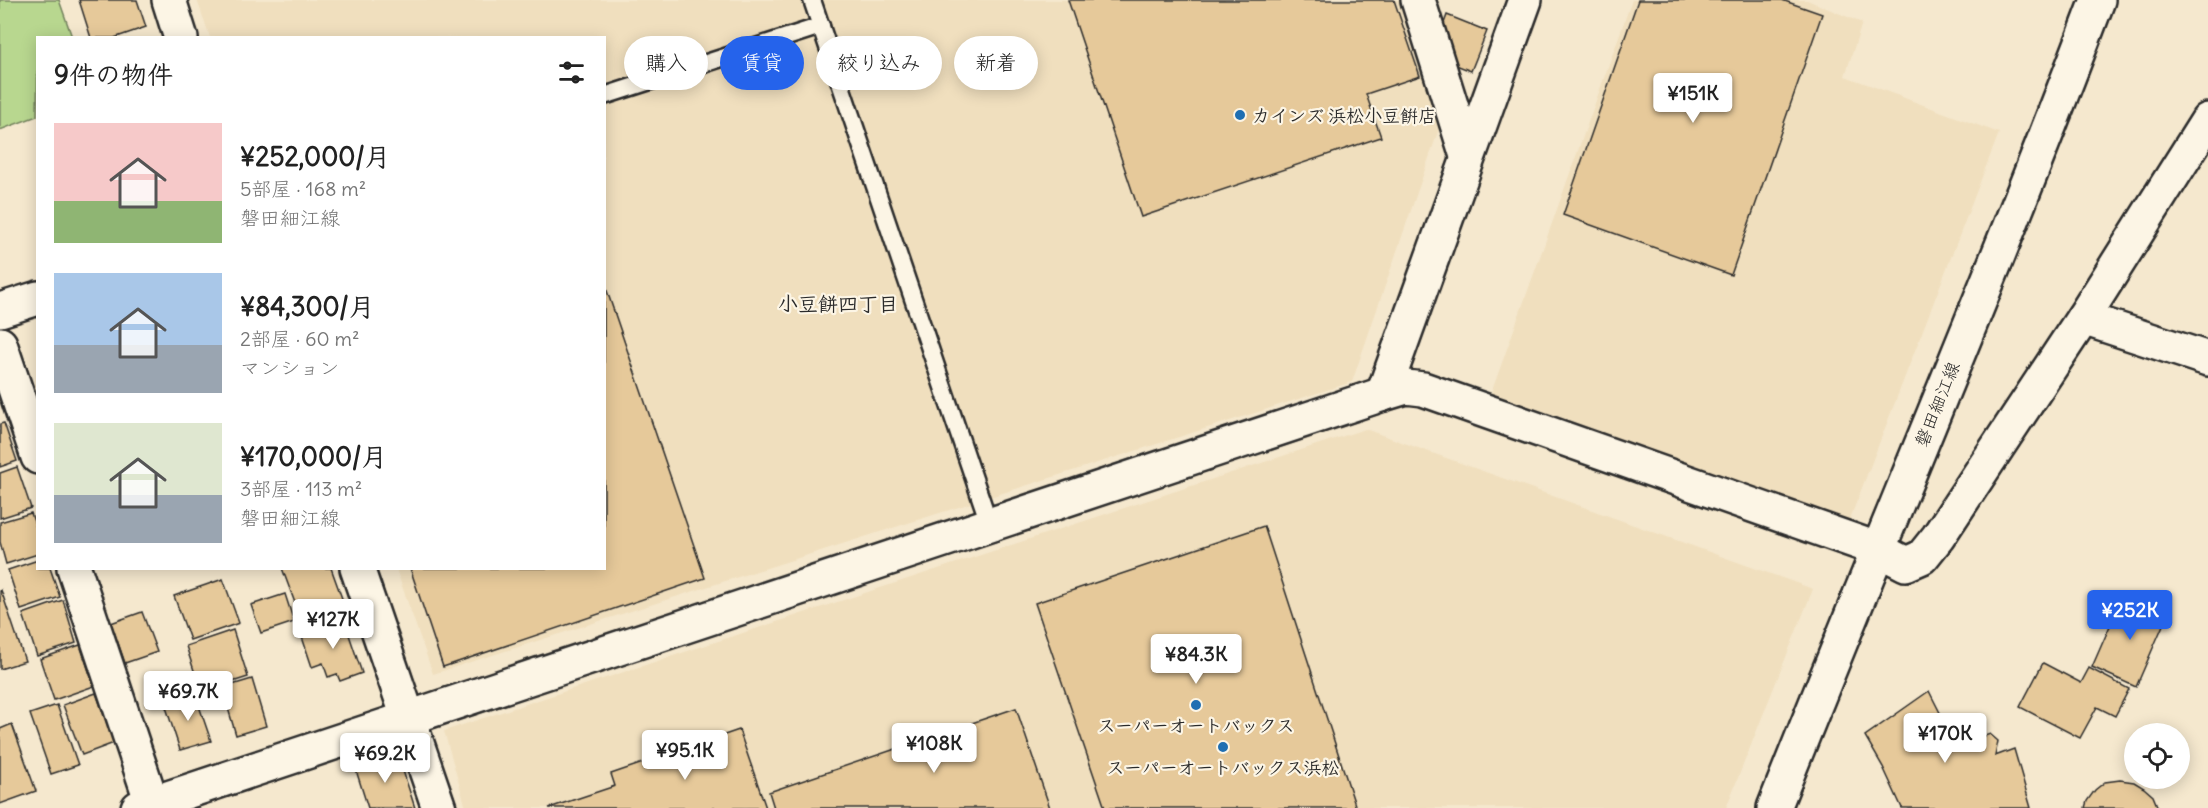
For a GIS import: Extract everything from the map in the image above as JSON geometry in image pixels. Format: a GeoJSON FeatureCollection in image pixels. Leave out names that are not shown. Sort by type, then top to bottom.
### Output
{"type":"FeatureCollection","features":[{"type":"Feature","properties":{"kind":"street"},"geometry":{"type":"LineString","coordinates":[[169,0],[180,36]]}},
{"type":"Feature","properties":{"kind":"street"},"geometry":{"type":"LineString","coordinates":[[1418,0],[1467,156]]}},
{"type":"Feature","properties":{"kind":"street"},"geometry":{"type":"LineString","coordinates":[[1383,394],[1525,0]]}},
{"type":"Feature","properties":{"kind":"street","name":"磐田細江線"},"geometry":{"type":"LineString","coordinates":[[1774,808],[1877,549],[2032,175],[2098,0]]}},
{"type":"Feature","properties":{"kind":"street"},"geometry":{"type":"LineString","coordinates":[[76,570],[145,806],[1406,387],[1423,390],[1877,549],[1906,564],[1922,557],[1938,537],[2083,318],[2208,120]]}},
{"type":"Feature","properties":{"kind":"street"},"geometry":{"type":"LineString","coordinates":[[0,310],[36,299]]}},
{"type":"Feature","properties":{"kind":"street"},"geometry":{"type":"LineString","coordinates":[[2083,318],[2208,359]]}},
{"type":"Feature","properties":{"kind":"street"},"geometry":{"type":"LineString","coordinates":[[0,344],[36,451]]}},
{"type":"Feature","properties":{"kind":"street"},"geometry":{"type":"LineString","coordinates":[[358,570],[439,808]]}},
{"type":"Feature","properties":{"kind":"lane"},"geometry":{"type":"LineString","coordinates":[[812,0],[990,526]]}},
{"type":"Feature","properties":{"kind":"lane"},"geometry":{"type":"LineString","coordinates":[[606,95],[821,26]]}},
{"type":"Feature","properties":{"kind":"shaded area"},"geometry":{"type":"Polygon","coordinates":[[[197,0],[1404,0],[1442,120],[1352,382],[433,674],[396,570],[606,570],[606,36],[210,36],[197,0]]]}},
{"type":"Feature","properties":{"kind":"shaded area"},"geometry":{"type":"Polygon","coordinates":[[[1632,0],[1807,0],[1862,23],[1845,76],[1999,133],[1848,524],[1484,413],[1632,0]]]}},
{"type":"Feature","properties":{"kind":"shaded area"},"geometry":{"type":"Polygon","coordinates":[[[1365,429],[1813,589],[1726,808],[466,808],[444,731],[1365,429]]]}},
{"type":"Feature","properties":{"kind":"green space"},"geometry":{"type":"Polygon","coordinates":[[[0,0],[59,0],[72,36],[36,36],[36,116],[0,130],[0,0]]]}},
{"type":"Feature","properties":{"kind":"building"},"geometry":{"type":"Polygon","coordinates":[[[79,0],[137,0],[146,27],[120,36],[90,36],[79,0]]]}},
{"type":"Feature","properties":{"kind":"building","name":"カインズ 浜松小豆餠店"},"geometry":{"type":"Polygon","coordinates":[[[1068,0],[1394,0],[1420,76],[1366,94],[1381,137],[1141,217],[1068,0]]]}},
{"type":"Feature","properties":{"kind":"building"},"geometry":{"type":"Polygon","coordinates":[[[1638,0],[1782,0],[1822,14],[1731,275],[1563,215],[1638,0]]]}},
{"type":"Feature","properties":{"kind":"building"},"geometry":{"type":"Polygon","coordinates":[[[1447,15],[1487,31],[1471,71],[1451,63],[1443,26],[1447,15]]]}},
{"type":"Feature","properties":{"kind":"building"},"geometry":{"type":"Polygon","coordinates":[[[606,288],[705,578],[443,667],[411,570],[606,570],[606,288]]]}},
{"type":"Feature","properties":{"kind":"building"},"geometry":{"type":"Polygon","coordinates":[[[4,423],[17,461],[0,467],[0,424],[4,423]]]}},
{"type":"Feature","properties":{"kind":"building"},"geometry":{"type":"Polygon","coordinates":[[[17,467],[31,508],[0,518],[0,473],[17,467]]]}},
{"type":"Feature","properties":{"kind":"building"},"geometry":{"type":"Polygon","coordinates":[[[31,513],[36,527],[36,555],[6,564],[0,542],[0,522],[31,513]]]}},
{"type":"Feature","properties":{"kind":"building","name":"スーパーオートバックス"},"geometry":{"type":"Polygon","coordinates":[[[1264,526],[1356,808],[1105,808],[1035,603],[1264,526]]]}},
{"type":"Feature","properties":{"kind":"building"},"geometry":{"type":"Polygon","coordinates":[[[36,561],[36,570],[51,570],[60,597],[21,610],[8,570],[36,561]]]}},
{"type":"Feature","properties":{"kind":"building"},"geometry":{"type":"Polygon","coordinates":[[[283,570],[332,570],[344,604],[301,619],[283,570]]]}},
{"type":"Feature","properties":{"kind":"building"},"geometry":{"type":"Polygon","coordinates":[[[223,579],[239,623],[190,640],[174,596],[223,579]]]}},
{"type":"Feature","properties":{"kind":"building"},"geometry":{"type":"Polygon","coordinates":[[[0,591],[25,661],[0,669],[0,591]]]}},
{"type":"Feature","properties":{"kind":"building"},"geometry":{"type":"Polygon","coordinates":[[[285,594],[294,622],[261,633],[251,605],[285,594]]]}},
{"type":"Feature","properties":{"kind":"building"},"geometry":{"type":"Polygon","coordinates":[[[2123,596],[2167,616],[2136,687],[2092,667],[2123,596]]]}},
{"type":"Feature","properties":{"kind":"building"},"geometry":{"type":"Polygon","coordinates":[[[63,600],[76,643],[37,656],[23,614],[63,600]]]}},
{"type":"Feature","properties":{"kind":"building"},"geometry":{"type":"Polygon","coordinates":[[[142,612],[157,652],[125,663],[111,623],[142,612]]]}},
{"type":"Feature","properties":{"kind":"building"},"geometry":{"type":"Polygon","coordinates":[[[344,620],[362,673],[340,681],[337,674],[328,677],[323,663],[312,667],[301,634],[344,620]]]}},
{"type":"Feature","properties":{"kind":"building"},"geometry":{"type":"Polygon","coordinates":[[[233,630],[248,677],[201,692],[186,646],[233,630]]]}},
{"type":"Feature","properties":{"kind":"building"},"geometry":{"type":"Polygon","coordinates":[[[80,645],[94,686],[54,700],[40,659],[80,645]]]}},
{"type":"Feature","properties":{"kind":"building"},"geometry":{"type":"Polygon","coordinates":[[[2043,663],[2081,683],[2089,668],[2129,689],[2115,716],[2097,707],[2080,738],[2020,707],[2043,663]]]}},
{"type":"Feature","properties":{"kind":"building"},"geometry":{"type":"Polygon","coordinates":[[[252,679],[266,726],[236,735],[222,688],[252,679]]]}},
{"type":"Feature","properties":{"kind":"building"},"geometry":{"type":"Polygon","coordinates":[[[1929,691],[1957,746],[1990,734],[1998,741],[1995,756],[2014,749],[2031,808],[1902,808],[1883,767],[1865,736],[1929,691]]]}},
{"type":"Feature","properties":{"kind":"building"},"geometry":{"type":"Polygon","coordinates":[[[96,693],[114,743],[82,755],[63,705],[96,693]]]}},
{"type":"Feature","properties":{"kind":"building"},"geometry":{"type":"Polygon","coordinates":[[[195,694],[211,741],[180,750],[165,704],[195,694]]]}},
{"type":"Feature","properties":{"kind":"building"},"geometry":{"type":"Polygon","coordinates":[[[57,705],[78,765],[51,774],[30,714],[57,705]]]}},
{"type":"Feature","properties":{"kind":"building"},"geometry":{"type":"Polygon","coordinates":[[[1016,708],[1050,808],[774,808],[769,792],[1016,708]]]}},
{"type":"Feature","properties":{"kind":"building"},"geometry":{"type":"Polygon","coordinates":[[[12,724],[36,791],[0,804],[0,729],[12,724]]]}},
{"type":"Feature","properties":{"kind":"building"},"geometry":{"type":"Polygon","coordinates":[[[739,730],[766,808],[549,808],[615,786],[611,774],[739,730]]]}},
{"type":"Feature","properties":{"kind":"building"},"geometry":{"type":"Polygon","coordinates":[[[397,752],[415,808],[368,808],[355,767],[397,752]]]}},
{"type":"Feature","properties":{"kind":"building"},"geometry":{"type":"Polygon","coordinates":[[[2124,781],[2124,789],[2145,789],[2153,796],[2158,808],[2085,808],[2095,790],[2105,782],[2124,781]]]}},
{"type":"Feature","properties":{"kind":"place","name":"カインズ 浜松小豆餠店"},"geometry":{"type":"Point","coordinates":[1240,115]}},
{"type":"Feature","properties":{"kind":"place","name":"スーパーオートバックス"},"geometry":{"type":"Point","coordinates":[1196,705]}},
{"type":"Feature","properties":{"kind":"place","name":"スーパーオートバックス浜松"},"geometry":{"type":"Point","coordinates":[1223,747]}},
{"type":"Feature","properties":{"kind":"district","name":"小豆餅四丁目"},"geometry":{"type":"Point","coordinates":[838,303]}}]}
